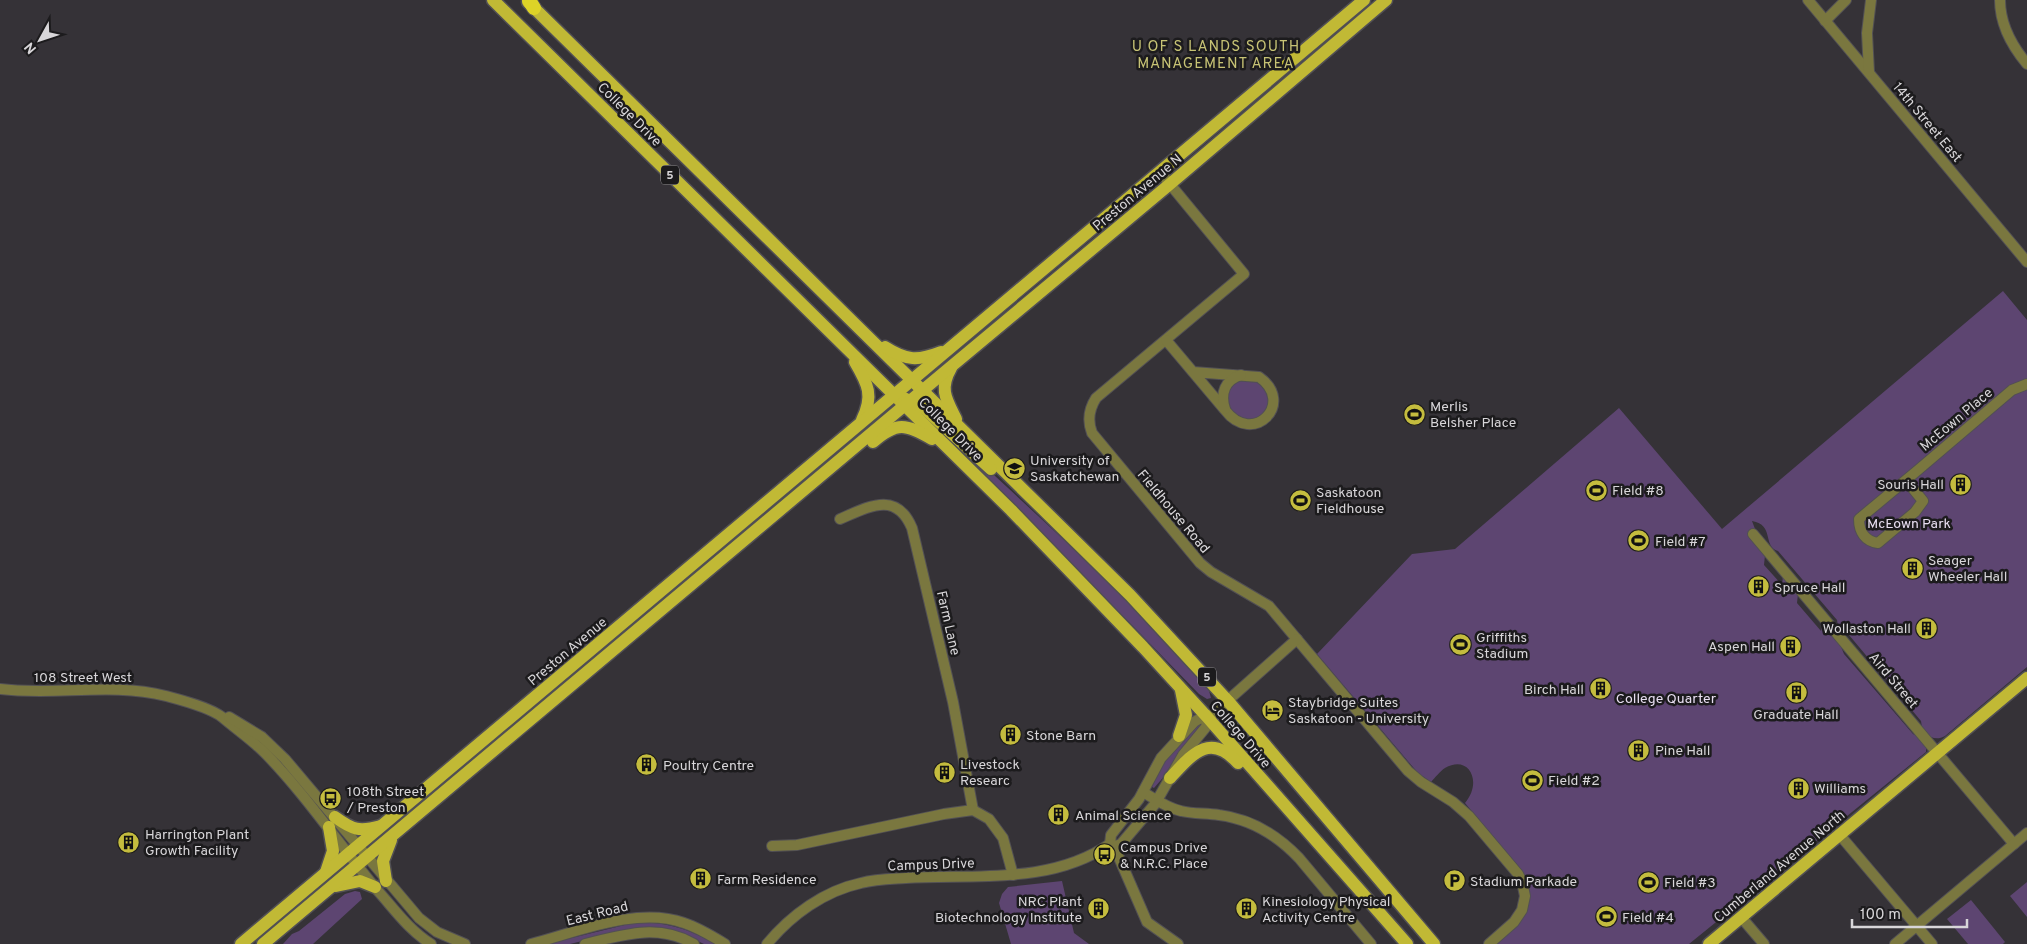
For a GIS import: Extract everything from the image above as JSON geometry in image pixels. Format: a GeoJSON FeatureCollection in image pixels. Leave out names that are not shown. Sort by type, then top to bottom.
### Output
{"type":"FeatureCollection","features":[{"type":"Feature","properties":{"kind":"main road","name":"College Drive"},"geometry":{"type":"LineString","coordinates":[[493,0],[848,349],[904,388],[922,390],[1130,595],[1228,701],[1434,944]]}},
{"type":"Feature","properties":{"kind":"main road","name":"Preston Avenue N"},"geometry":{"type":"LineString","coordinates":[[904,388],[1364,0]]}},
{"type":"Feature","properties":{"kind":"main road","name":"Preston Avenue N"},"geometry":{"type":"LineString","coordinates":[[907,402],[1170,184],[1386,0]]}},
{"type":"Feature","properties":{"kind":"main road","name":"College Drive"},"geometry":{"type":"LineString","coordinates":[[530,3],[867,334],[904,388]]}},
{"type":"Feature","properties":{"kind":"main road"},"geometry":{"type":"LineString","coordinates":[[803,305],[851,344],[894,384],[904,388],[907,402]]}},
{"type":"Feature","properties":{"kind":"main road"},"geometry":{"type":"LineString","coordinates":[[867,334],[894,352],[908,358],[928,357],[953,347]]}},
{"type":"Feature","properties":{"kind":"main road"},"geometry":{"type":"LineString","coordinates":[[848,349],[864,377],[869,397],[869,407],[861,424]]}},
{"type":"Feature","properties":{"kind":"main road"},"geometry":{"type":"LineString","coordinates":[[954,364],[947,375],[944,389],[946,399],[961,428]]}},
{"type":"Feature","properties":{"kind":"main road","name":"Preston Avenue"},"geometry":{"type":"LineString","coordinates":[[241,944],[904,388]]}},
{"type":"Feature","properties":{"kind":"main road","name":"College Drive"},"geometry":{"type":"LineString","coordinates":[[907,402],[951,451],[1010,510],[1208,718],[1407,944]]}},
{"type":"Feature","properties":{"kind":"main road"},"geometry":{"type":"LineString","coordinates":[[263,944],[907,402]]}},
{"type":"Feature","properties":{"kind":"main road"},"geometry":{"type":"LineString","coordinates":[[907,402],[925,409],[1111,582],[1130,595]]}},
{"type":"Feature","properties":{"kind":"main road"},"geometry":{"type":"LineString","coordinates":[[784,507],[838,471],[881,435],[898,426],[912,428],[951,451]]}},
{"type":"Feature","properties":{"kind":"main road","name":"Cumberland Avenue North"},"geometry":{"type":"LineString","coordinates":[[1709,944],[2027,678]]}},
{"type":"Feature","properties":{"kind":"main road"},"geometry":{"type":"LineString","coordinates":[[1179,736],[1186,721],[1187,710],[1180,688]]}},
{"type":"Feature","properties":{"kind":"main road"},"geometry":{"type":"LineString","coordinates":[[1170,778],[1196,752],[1219,749],[1232,756],[1250,776],[1272,791]]}},
{"type":"Feature","properties":{"kind":"main road"},"geometry":{"type":"LineString","coordinates":[[325,874],[333,851],[332,822],[358,830],[383,825]]}},
{"type":"Feature","properties":{"kind":"main road"},"geometry":{"type":"LineString","coordinates":[[331,888],[354,881],[381,884],[383,861],[393,835]]}},
{"type":"Feature","properties":{"kind":"street","name":"14th Street East"},"geometry":{"type":"LineString","coordinates":[[1808,0],[2027,262]]}},
{"type":"Feature","properties":{"kind":"street"},"geometry":{"type":"LineString","coordinates":[[1825,21],[1846,0]]}},
{"type":"Feature","properties":{"kind":"street"},"geometry":{"type":"LineString","coordinates":[[1869,72],[1867,33],[1871,0]]}},
{"type":"Feature","properties":{"kind":"street"},"geometry":{"type":"LineString","coordinates":[[2000,0],[2000,11],[2015,50],[2027,64]]}},
{"type":"Feature","properties":{"kind":"street","name":"Fieldhouse Road"},"geometry":{"type":"LineString","coordinates":[[1160,172],[1244,274],[1096,398],[1089,414],[1089,427],[1200,563],[1211,572],[1263,602],[1297,640]]}},
{"type":"Feature","properties":{"kind":"street"},"geometry":{"type":"LineString","coordinates":[[1166,340],[1225,410],[1236,421],[1250,425],[1262,421],[1271,411],[1274,400],[1270,388],[1258,377],[1193,372]]}},
{"type":"Feature","properties":{"kind":"street"},"geometry":{"type":"LineString","coordinates":[[1225,410],[1223,396],[1226,385],[1233,378],[1243,375]]}},
{"type":"Feature","properties":{"kind":"street","name":"McEown Place"},"geometry":{"type":"LineString","coordinates":[[1906,480],[1924,501],[1915,512],[1878,543],[1869,541],[1860,531],[1859,519],[2012,390],[2027,384]]}},
{"type":"Feature","properties":{"kind":"street","name":"Farm Lane"},"geometry":{"type":"LineString","coordinates":[[840,519],[882,504],[897,507],[909,519],[953,702],[973,810]]}},
{"type":"Feature","properties":{"kind":"street","name":"Aird Street"},"geometry":{"type":"LineString","coordinates":[[1753,534],[2014,844]]}},
{"type":"Feature","properties":{"kind":"street"},"geometry":{"type":"LineString","coordinates":[[1297,640],[1408,771],[1421,782],[1453,802],[1469,816],[1518,874],[1525,896],[1522,910],[1514,922],[1489,944]]}},
{"type":"Feature","properties":{"kind":"street","name":"Campus Drive"},"geometry":{"type":"LineString","coordinates":[[1110,844],[1111,835],[1142,792],[1161,758],[1179,736],[1198,719],[1208,718],[1297,640]]}},
{"type":"Feature","properties":{"kind":"street","name":"108 Street West"},"geometry":{"type":"LineString","coordinates":[[0,689],[28,691],[136,690],[180,700],[222,717],[227,716],[262,737],[294,769],[362,861]]}},
{"type":"Feature","properties":{"kind":"street","name":"Campus Drive"},"geometry":{"type":"LineString","coordinates":[[767,944],[784,925],[810,905],[828,894],[856,884],[880,880],[1013,875],[1058,868],[1090,855],[1110,844],[1116,846],[1121,844],[1157,801],[1183,755],[1206,727],[1208,718]]}},
{"type":"Feature","properties":{"kind":"street"},"geometry":{"type":"LineString","coordinates":[[1142,792],[1180,811],[1220,815],[1241,820],[1262,828],[1279,839],[1299,858],[1371,944]]}},
{"type":"Feature","properties":{"kind":"street"},"geometry":{"type":"LineString","coordinates":[[772,846],[797,845],[944,814],[973,810],[989,819],[1003,838],[1013,875]]}},
{"type":"Feature","properties":{"kind":"street"},"geometry":{"type":"LineString","coordinates":[[1895,944],[2027,833]]}},
{"type":"Feature","properties":{"kind":"street"},"geometry":{"type":"LineString","coordinates":[[1839,834],[1932,944]]}},
{"type":"Feature","properties":{"kind":"street"},"geometry":{"type":"LineString","coordinates":[[1110,844],[1116,853],[1147,922],[1178,944]]}},
{"type":"Feature","properties":{"kind":"street"},"geometry":{"type":"LineString","coordinates":[[362,861],[381,884],[413,931],[431,944]]}},
{"type":"Feature","properties":{"kind":"street"},"geometry":{"type":"LineString","coordinates":[[381,884],[429,926],[465,944]]}},
{"type":"Feature","properties":{"kind":"street","name":"East Road"},"geometry":{"type":"LineString","coordinates":[[531,944],[622,919],[652,917],[683,922],[725,944]]}},
{"type":"Feature","properties":{"kind":"street"},"geometry":{"type":"LineString","coordinates":[[1741,917],[1764,944]]}},
{"type":"Feature","properties":{"kind":"street","name":"East Road"},"geometry":{"type":"LineString","coordinates":[[585,944],[634,932],[669,934],[694,944]]}},
{"type":"Feature","properties":{"kind":"green space"},"geometry":{"type":"Polygon","coordinates":[[[2003,291],[2027,320],[2027,667],[1945,736],[1936,738],[1929,736],[1923,729],[1921,721],[1849,635],[1840,629],[1837,620],[1778,551],[1770,545],[1764,527],[1752,521],[1765,555],[1764,565],[1782,585],[1783,576],[1798,594],[1797,603],[1821,631],[1823,623],[1839,642],[1844,654],[1913,734],[1921,738],[1926,745],[1926,752],[1689,944],[1497,944],[1514,928],[1528,888],[1520,868],[1465,803],[1473,787],[1471,772],[1467,767],[1453,765],[1443,769],[1431,782],[1418,773],[1317,654],[1412,554],[1455,549],[1619,408],[1722,529],[2003,291]]]}},
{"type":"Feature","properties":{"kind":"green space"},"geometry":{"type":"Polygon","coordinates":[[[1238,380],[1255,381],[1266,389],[1268,406],[1265,412],[1256,419],[1244,421],[1229,409],[1227,391],[1238,380]]]}},
{"type":"Feature","properties":{"kind":"green space"},"geometry":{"type":"Polygon","coordinates":[[[926,412],[1142,615],[1208,687],[1211,698],[1207,699],[1199,694],[934,428],[926,412]]]}},
{"type":"Feature","properties":{"kind":"green space"},"geometry":{"type":"Polygon","coordinates":[[[1198,724],[1201,726],[1161,780],[1154,788],[1152,787],[1163,763],[1198,724]]]}},
{"type":"Feature","properties":{"kind":"green space"},"geometry":{"type":"Polygon","coordinates":[[[1062,881],[1074,933],[1089,944],[1011,944],[999,903],[1002,894],[1008,887],[1062,881]]]}},
{"type":"Feature","properties":{"kind":"green space"},"geometry":{"type":"Polygon","coordinates":[[[2027,882],[2027,917],[2010,896],[2027,882]]]}},
{"type":"Feature","properties":{"kind":"green space"},"geometry":{"type":"Polygon","coordinates":[[[355,891],[360,892],[362,899],[313,944],[283,944],[292,934],[299,931],[345,894],[355,891]]]}},
{"type":"Feature","properties":{"kind":"green space"},"geometry":{"type":"Polygon","coordinates":[[[1971,900],[2005,942],[2003,944],[1968,944],[1947,919],[1971,900]]]}},
{"type":"Feature","properties":{"kind":"green space"},"geometry":{"type":"Polygon","coordinates":[[[637,922],[678,927],[715,944],[704,944],[678,932],[651,927],[627,930],[570,944],[547,944],[637,922]]]}},
{"type":"Feature","properties":{"kind":"place","name":"Merlis Belsher Place"},"geometry":{"type":"Point","coordinates":[1414,414]}},
{"type":"Feature","properties":{"kind":"place","name":"University of Saskatchewan"},"geometry":{"type":"Point","coordinates":[1014,468]}},
{"type":"Feature","properties":{"kind":"place","name":"Souris Hall"},"geometry":{"type":"Point","coordinates":[1960,484]}},
{"type":"Feature","properties":{"kind":"place","name":"Field #8"},"geometry":{"type":"Point","coordinates":[1596,490]}},
{"type":"Feature","properties":{"kind":"place","name":"Saskatoon Fieldhouse"},"geometry":{"type":"Point","coordinates":[1300,500]}},
{"type":"Feature","properties":{"kind":"place","name":"Field #7"},"geometry":{"type":"Point","coordinates":[1639,541]}},
{"type":"Feature","properties":{"kind":"place","name":"Seager Wheeler Hall"},"geometry":{"type":"Point","coordinates":[1912,568]}},
{"type":"Feature","properties":{"kind":"place","name":"Spruce Hall"},"geometry":{"type":"Point","coordinates":[1758,587]}},
{"type":"Feature","properties":{"kind":"place","name":"Wollaston Hall"},"geometry":{"type":"Point","coordinates":[1927,628]}},
{"type":"Feature","properties":{"kind":"place","name":"Griffiths Stadium"},"geometry":{"type":"Point","coordinates":[1460,645]}},
{"type":"Feature","properties":{"kind":"place","name":"Aspen Hall"},"geometry":{"type":"Point","coordinates":[1791,646]}},
{"type":"Feature","properties":{"kind":"place","name":"Birch Hall"},"geometry":{"type":"Point","coordinates":[1600,689]}},
{"type":"Feature","properties":{"kind":"place","name":"Graduate Hall"},"geometry":{"type":"Point","coordinates":[1796,692]}},
{"type":"Feature","properties":{"kind":"place","name":"Staybridge Suites Saskatoon - University"},"geometry":{"type":"Point","coordinates":[1272,710]}},
{"type":"Feature","properties":{"kind":"place","name":"Stone Barn"},"geometry":{"type":"Point","coordinates":[1010,735]}},
{"type":"Feature","properties":{"kind":"place","name":"Pine Hall"},"geometry":{"type":"Point","coordinates":[1639,750]}},
{"type":"Feature","properties":{"kind":"place","name":"Poultry Centre"},"geometry":{"type":"Point","coordinates":[647,765]}},
{"type":"Feature","properties":{"kind":"place","name":"Livestock Researc"},"geometry":{"type":"Point","coordinates":[944,772]}},
{"type":"Feature","properties":{"kind":"place","name":"Field #2"},"geometry":{"type":"Point","coordinates":[1532,780]}},
{"type":"Feature","properties":{"kind":"place","name":"Williams"},"geometry":{"type":"Point","coordinates":[1798,788]}},
{"type":"Feature","properties":{"kind":"place","name":"108th Street / Preston"},"geometry":{"type":"Point","coordinates":[331,799]}},
{"type":"Feature","properties":{"kind":"place","name":"Animal Science"},"geometry":{"type":"Point","coordinates":[1059,815]}},
{"type":"Feature","properties":{"kind":"place","name":"Harrington Plant Growth Facility"},"geometry":{"type":"Point","coordinates":[129,842]}},
{"type":"Feature","properties":{"kind":"place","name":"Campus Drive & N.R.C. Place"},"geometry":{"type":"Point","coordinates":[1104,855]}},
{"type":"Feature","properties":{"kind":"place","name":"Farm Residence"},"geometry":{"type":"Point","coordinates":[701,879]}},
{"type":"Feature","properties":{"kind":"place","name":"Stadium Parkade"},"geometry":{"type":"Point","coordinates":[1454,881]}},
{"type":"Feature","properties":{"kind":"place","name":"Field #3"},"geometry":{"type":"Point","coordinates":[1648,882]}},
{"type":"Feature","properties":{"kind":"place","name":"NRC Plant Biotechnology Institute"},"geometry":{"type":"Point","coordinates":[1098,909]}},
{"type":"Feature","properties":{"kind":"place","name":"Kinesiology Physical Activity Centre"},"geometry":{"type":"Point","coordinates":[1246,909]}},
{"type":"Feature","properties":{"kind":"place","name":"Field #4"},"geometry":{"type":"Point","coordinates":[1606,917]}},
{"type":"Feature","properties":{"kind":"district","name":"U OF S LANDS SOUTH MANAGEMENT AREA"},"geometry":{"type":"Point","coordinates":[1216,54]}},
{"type":"Feature","properties":{"kind":"park label","name":"McEown Park"},"geometry":{"type":"Point","coordinates":[1909,523]}},
{"type":"Feature","properties":{"kind":"park label","name":"College Quarter"},"geometry":{"type":"Point","coordinates":[1666,698]}}]}
